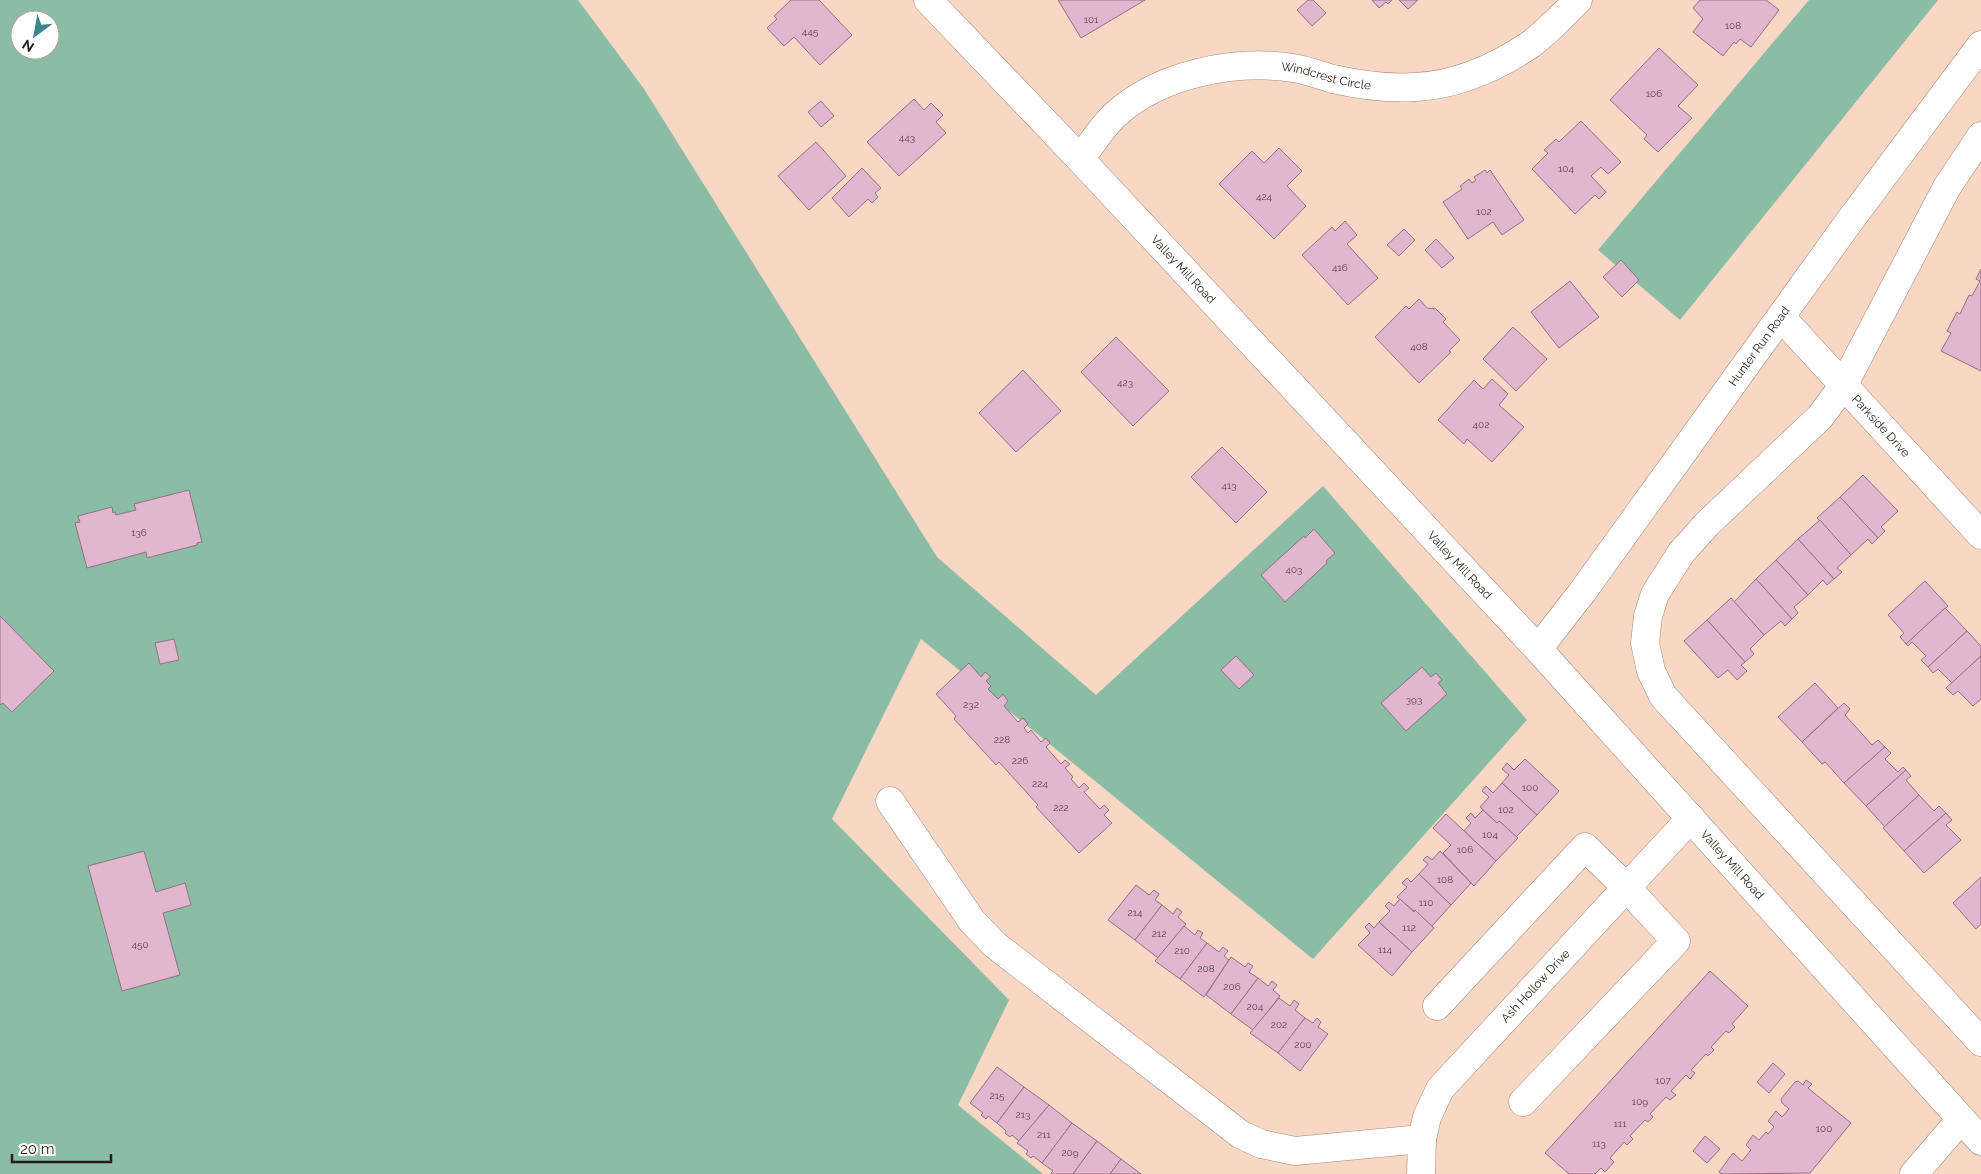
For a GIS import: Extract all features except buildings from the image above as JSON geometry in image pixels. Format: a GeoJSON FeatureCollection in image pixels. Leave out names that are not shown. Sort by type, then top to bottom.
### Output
{"type":"FeatureCollection","features":[{"type":"Feature","properties":{"kind":"street","name":"Valley Mill Road"},"geometry":{"type":"LineString","coordinates":[[928,0],[1080,159],[1538,649],[1981,1141]]}},
{"type":"Feature","properties":{"kind":"street","name":"Windcrest Circle"},"geometry":{"type":"LineString","coordinates":[[1080,159],[1115,115],[1142,96],[1180,78],[1220,67],[1261,65],[1294,68],[1334,79],[1375,87],[1417,87],[1458,80],[1497,65],[1532,43],[1576,1]]}},
{"type":"Feature","properties":{"kind":"street","name":"Hunter Run Road"},"geometry":{"type":"LineString","coordinates":[[1538,649],[1583,591],[1846,226],[1981,45]]}},
{"type":"Feature","properties":{"kind":"street"},"geometry":{"type":"LineString","coordinates":[[1981,136],[1947,187],[1844,386],[1820,417],[1707,524],[1681,553],[1656,594],[1648,616],[1645,643],[1651,671],[1663,696],[1981,1042]]}},
{"type":"Feature","properties":{"kind":"street","name":"Parkside Drive"},"geometry":{"type":"LineString","coordinates":[[1780,317],[1981,535]]}},
{"type":"Feature","properties":{"kind":"street"},"geometry":{"type":"LineString","coordinates":[[890,801],[972,921],[995,945],[1240,1134],[1261,1144],[1295,1151],[1422,1139]]}},
{"type":"Feature","properties":{"kind":"street","name":"Ash Hollow Drive"},"geometry":{"type":"LineString","coordinates":[[1422,1174],[1422,1139],[1427,1117],[1440,1088],[1691,818]]}},
{"type":"Feature","properties":{"kind":"street"},"geometry":{"type":"LineString","coordinates":[[1437,1006],[1585,847],[1626,887],[1676,941],[1522,1102]]}},
{"type":"Feature","properties":{"kind":"street"},"geometry":{"type":"LineString","coordinates":[[1914,1174],[1961,1119]]}},
{"type":"Feature","properties":{"kind":"green space"},"geometry":{"type":"Polygon","coordinates":[[[0,0],[578,0],[644,89],[937,557],[1096,695],[1323,486],[1527,720],[1313,959],[921,639],[832,819],[1009,1000],[958,1105],[1043,1174],[0,1174],[0,0]]]}},
{"type":"Feature","properties":{"kind":"green space"},"geometry":{"type":"Polygon","coordinates":[[[1809,0],[1938,0],[1680,320],[1598,250],[1809,0]]]}}]}
